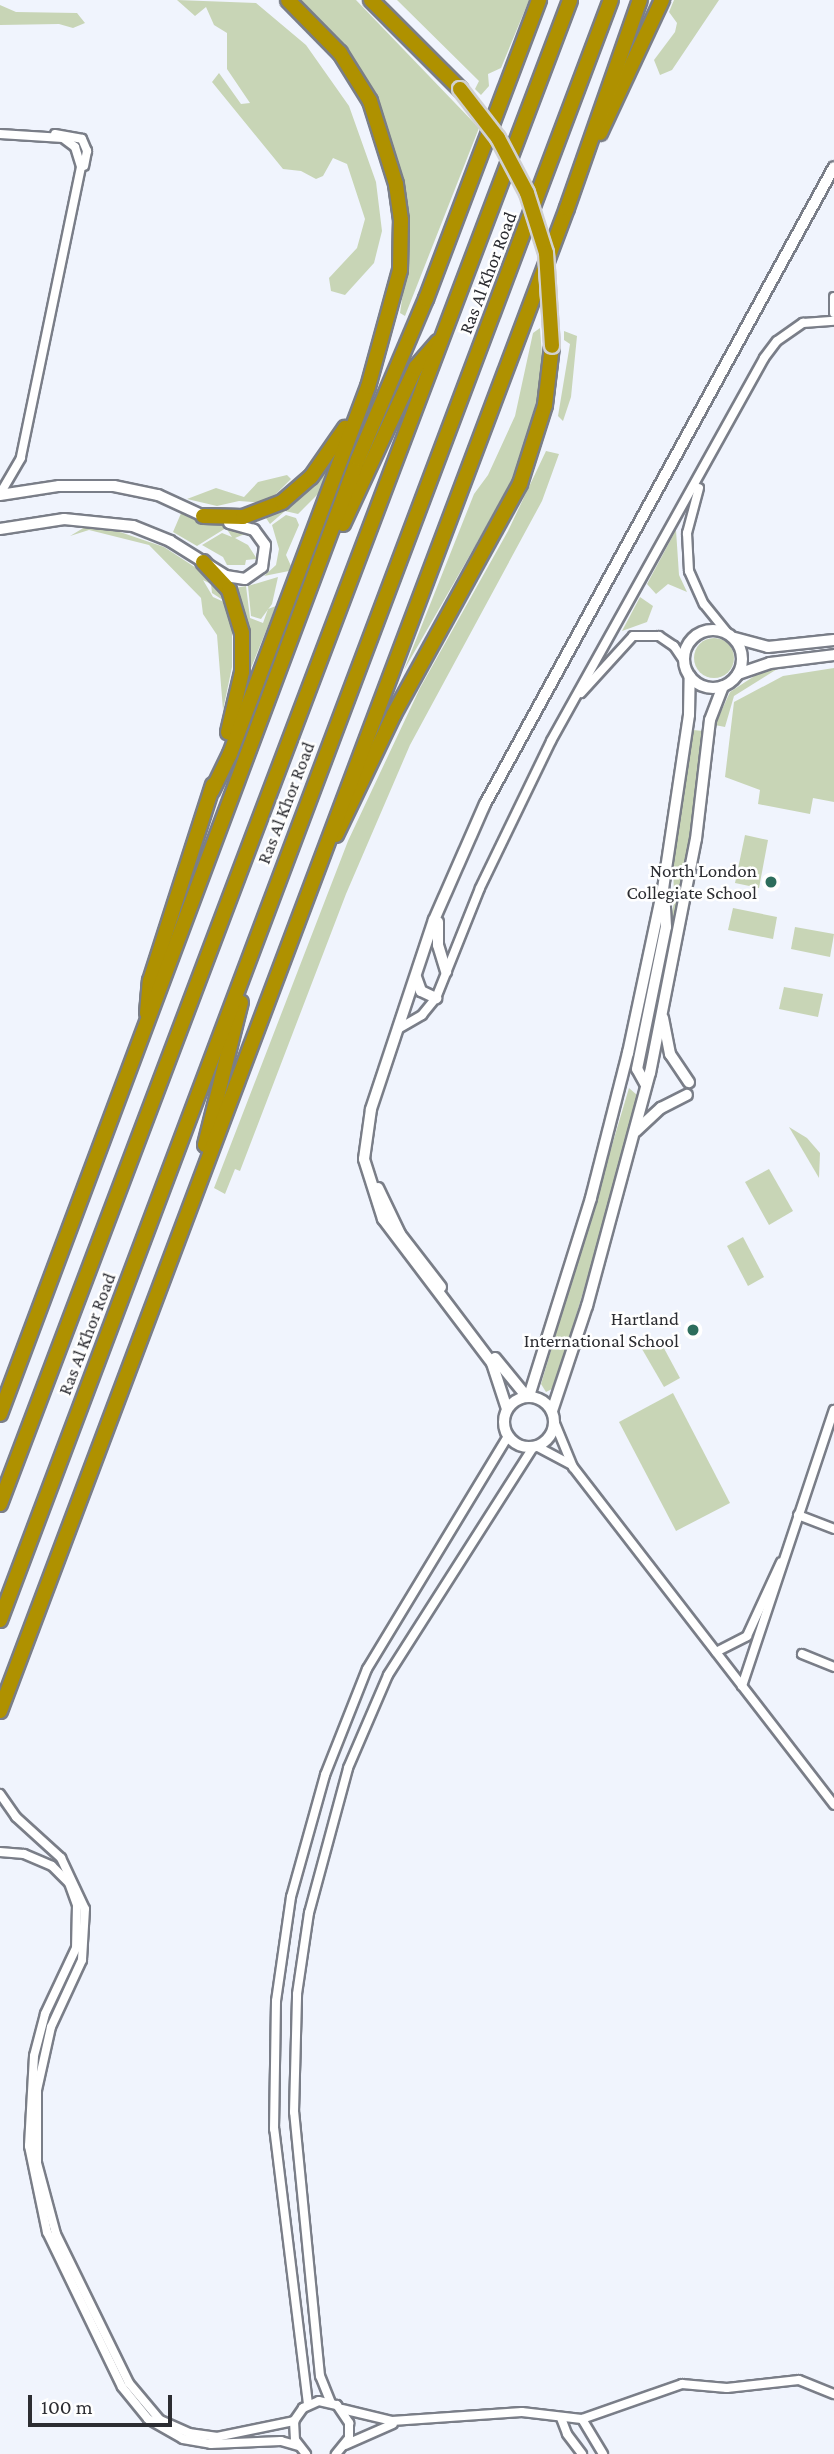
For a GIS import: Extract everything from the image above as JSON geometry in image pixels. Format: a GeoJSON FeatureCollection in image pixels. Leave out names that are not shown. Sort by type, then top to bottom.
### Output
{"type":"FeatureCollection","features":[{"type":"Feature","properties":{"kind":"highway"},"geometry":{"type":"LineString","coordinates":[[212,791],[230,754],[380,350],[396,296],[402,249],[401,220],[389,154],[357,78],[320,30],[288,0]]}},
{"type":"Feature","properties":{"kind":"highway"},"geometry":{"type":"LineString","coordinates":[[319,859],[340,829],[399,703],[520,484],[540,425],[552,346],[546,253],[527,193],[498,138],[460,89],[370,0]]}},
{"type":"Feature","properties":{"kind":"highway"},"geometry":{"type":"LineString","coordinates":[[0,1414],[293,633],[539,0]]}},
{"type":"Feature","properties":{"kind":"highway","name":"Ras Al Khor Road"},"geometry":{"type":"LineString","coordinates":[[0,1504],[570,0]]}},
{"type":"Feature","properties":{"kind":"highway","name":"Ras Al Khor Road"},"geometry":{"type":"LineString","coordinates":[[0,1620],[611,0]]}},
{"type":"Feature","properties":{"kind":"highway"},"geometry":{"type":"LineString","coordinates":[[0,1712],[319,859],[567,208],[640,0]]}},
{"type":"Feature","properties":{"kind":"highway"},"geometry":{"type":"LineString","coordinates":[[567,208],[662,0]]}},
{"type":"Feature","properties":{"kind":"highway"},"geometry":{"type":"LineString","coordinates":[[293,633],[416,367],[442,338]]}},
{"type":"Feature","properties":{"kind":"highway"},"geometry":{"type":"LineString","coordinates":[[203,516],[253,515],[282,502],[302,486],[339,439],[380,350]]}},
{"type":"Feature","properties":{"kind":"highway"},"geometry":{"type":"LineString","coordinates":[[147,1024],[148,988],[212,791],[237,700],[243,645],[233,599],[203,562]]}},
{"type":"Feature","properties":{"kind":"highway"},"geometry":{"type":"LineString","coordinates":[[187,1214],[257,937]]}},
{"type":"Feature","properties":{"kind":"street"},"geometry":{"type":"LineString","coordinates":[[0,134],[49,135],[75,147],[80,176],[21,458],[0,495]]}},
{"type":"Feature","properties":{"kind":"street"},"geometry":{"type":"LineString","coordinates":[[573,1467],[534,1447],[519,1445],[508,1436],[504,1422],[508,1409],[492,1363],[389,1230],[368,1175],[366,1140],[374,1099],[438,910],[485,804],[834,167]]}},
{"type":"Feature","properties":{"kind":"street"},"geometry":{"type":"LineString","coordinates":[[834,297],[834,313]]}},
{"type":"Feature","properties":{"kind":"street"},"geometry":{"type":"LineString","coordinates":[[398,1029],[422,1015],[436,998],[480,888],[578,695],[777,341],[810,320],[834,321]]}},
{"type":"Feature","properties":{"kind":"street"},"geometry":{"type":"LineString","coordinates":[[704,472],[690,520],[686,558],[698,594],[742,655],[738,674]]}},
{"type":"Feature","properties":{"kind":"street"},"geometry":{"type":"LineString","coordinates":[[0,495],[59,486],[114,486],[158,495],[203,516],[248,527],[263,540],[266,550],[262,567],[245,579],[230,578],[158,535],[120,523],[64,519],[0,529]]}},
{"type":"Feature","properties":{"kind":"street"},"geometry":{"type":"LineString","coordinates":[[684,661],[687,646],[697,634],[711,629],[768,647],[834,640]]}},
{"type":"Feature","properties":{"kind":"street"},"geometry":{"type":"LineString","coordinates":[[508,1409],[528,1397],[561,1302],[625,1067],[663,889],[689,715],[690,676],[674,646],[659,636],[633,636],[578,695]]}},
{"type":"Feature","properties":{"kind":"street"},"geometry":{"type":"LineString","coordinates":[[331,2403],[320,2376],[294,2112],[297,1994],[309,1913],[341,1789],[388,1675],[534,1447],[550,1437],[553,1416],[587,1306],[650,1073],[697,832],[710,720],[723,687],[738,674],[780,661],[834,655]]}},
{"type":"Feature","properties":{"kind":"street"},"geometry":{"type":"LineString","coordinates":[[690,676],[704,687],[723,687]]}},
{"type":"Feature","properties":{"kind":"street"},"geometry":{"type":"LineString","coordinates":[[646,1085],[637,1069],[666,927],[663,889]]}},
{"type":"Feature","properties":{"kind":"street"},"geometry":{"type":"LineString","coordinates":[[438,910],[438,945],[446,972]]}},
{"type":"Feature","properties":{"kind":"street"},"geometry":{"type":"LineString","coordinates":[[415,977],[421,992],[436,998]]}},
{"type":"Feature","properties":{"kind":"street"},"geometry":{"type":"LineString","coordinates":[[662,1010],[670,1054],[689,1082]]}},
{"type":"Feature","properties":{"kind":"street"},"geometry":{"type":"LineString","coordinates":[[625,1067],[650,1073]]}},
{"type":"Feature","properties":{"kind":"street"},"geometry":{"type":"LineString","coordinates":[[622,1079],[646,1085]]}},
{"type":"Feature","properties":{"kind":"street"},"geometry":{"type":"LineString","coordinates":[[633,1135],[662,1108],[687,1095]]}},
{"type":"Feature","properties":{"kind":"street"},"geometry":{"type":"LineString","coordinates":[[366,1140],[377,1186],[400,1234],[528,1397],[540,1399],[553,1416],[573,1467],[834,1805]]}},
{"type":"Feature","properties":{"kind":"street"},"geometry":{"type":"LineString","coordinates":[[742,1686],[834,1410]]}},
{"type":"Feature","properties":{"kind":"street"},"geometry":{"type":"LineString","coordinates":[[0,1794],[16,1817],[61,1858],[85,1909],[85,1950],[46,2043],[36,2106],[40,2182],[64,2251],[129,2384],[160,2420],[188,2433],[216,2437],[294,2421],[308,2404],[274,2129],[276,2001],[291,1897],[325,1775],[367,1669],[508,1436]]}},
{"type":"Feature","properties":{"kind":"street"},"geometry":{"type":"LineString","coordinates":[[798,1515],[834,1529]]}},
{"type":"Feature","properties":{"kind":"street"},"geometry":{"type":"LineString","coordinates":[[716,1652],[737,1644],[751,1630],[783,1559]]}},
{"type":"Feature","properties":{"kind":"street"},"geometry":{"type":"LineString","coordinates":[[802,1654],[834,1667]]}},
{"type":"Feature","properties":{"kind":"street"},"geometry":{"type":"LineString","coordinates":[[0,1852],[24,1854],[52,1866],[69,1883],[77,1905],[76,1948],[46,2014],[34,2056],[29,2146],[47,2232],[122,2387],[148,2419],[183,2438],[211,2444],[281,2441],[298,2446],[306,2454]]}},
{"type":"Feature","properties":{"kind":"street"},"geometry":{"type":"LineString","coordinates":[[308,2404],[331,2403],[366,2418],[404,2421],[511,2412],[582,2420],[682,2384],[727,2388],[799,2380],[834,2394]]}},
{"type":"Feature","properties":{"kind":"street"},"geometry":{"type":"LineString","coordinates":[[342,2409],[349,2423],[345,2445]]}},
{"type":"Feature","properties":{"kind":"street"},"geometry":{"type":"LineString","coordinates":[[561,2418],[567,2434],[582,2454]]}},
{"type":"Feature","properties":{"kind":"street"},"geometry":{"type":"LineString","coordinates":[[582,2420],[603,2454]]}},
{"type":"Feature","properties":{"kind":"street"},"geometry":{"type":"LineString","coordinates":[[294,2421],[298,2446]]}},
{"type":"Feature","properties":{"kind":"street"},"geometry":{"type":"LineString","coordinates":[[336,2454],[345,2445],[404,2421]]}},
{"type":"Feature","properties":{"kind":"green space"},"geometry":{"type":"Polygon","coordinates":[[[177,0],[256,3],[306,45],[349,106],[376,182],[382,231],[374,263],[345,295],[331,291],[329,278],[357,248],[365,219],[347,164],[333,158],[323,176],[316,179],[301,171],[283,169],[212,82],[219,73],[241,104],[250,103],[227,69],[227,33],[214,25],[206,7],[195,16],[177,0]]]}},
{"type":"Feature","properties":{"kind":"green space"},"geometry":{"type":"Polygon","coordinates":[[[297,0],[356,0],[479,128],[405,316],[400,313],[408,259],[404,202],[355,64],[322,23],[297,0]]]}},
{"type":"Feature","properties":{"kind":"green space"},"geometry":{"type":"Polygon","coordinates":[[[397,0],[529,0],[501,68],[488,74],[489,86],[481,95],[475,89],[479,81],[397,0]]]}},
{"type":"Feature","properties":{"kind":"green space"},"geometry":{"type":"Polygon","coordinates":[[[674,0],[719,0],[672,70],[660,75],[654,60],[675,32],[677,23],[669,12],[674,0]]]}},
{"type":"Feature","properties":{"kind":"green space"},"geometry":{"type":"Polygon","coordinates":[[[0,5],[16,12],[77,13],[85,23],[73,28],[59,24],[0,25],[0,5]]]}},
{"type":"Feature","properties":{"kind":"green space"},"geometry":{"type":"Polygon","coordinates":[[[540,328],[542,356],[537,399],[514,478],[404,670],[474,494],[488,475],[515,416],[533,333],[540,328]]]}},
{"type":"Feature","properties":{"kind":"green space"},"geometry":{"type":"Polygon","coordinates":[[[564,331],[577,336],[571,397],[563,421],[558,416],[570,344],[564,340],[564,331]]]}},
{"type":"Feature","properties":{"kind":"green space"},"geometry":{"type":"Polygon","coordinates":[[[546,451],[559,454],[542,501],[410,745],[346,894],[240,1171],[235,1169],[225,1194],[214,1188],[348,841],[420,688],[508,531],[546,451]]]}},
{"type":"Feature","properties":{"kind":"green space"},"geometry":{"type":"Polygon","coordinates":[[[334,456],[318,494],[298,514],[285,511],[270,524],[266,518],[334,456]]]}},
{"type":"Feature","properties":{"kind":"green space"},"geometry":{"type":"Polygon","coordinates":[[[287,475],[291,479],[267,503],[239,501],[217,506],[187,499],[216,488],[244,497],[258,482],[287,475]]]}},
{"type":"Feature","properties":{"kind":"green space"},"geometry":{"type":"Polygon","coordinates":[[[182,511],[247,533],[235,538],[248,545],[257,559],[246,560],[245,565],[227,565],[223,557],[202,545],[222,533],[232,537],[226,528],[197,546],[173,532],[182,511]]]}},
{"type":"Feature","properties":{"kind":"green space"},"geometry":{"type":"Polygon","coordinates":[[[286,515],[296,518],[299,525],[286,555],[291,566],[289,571],[264,576],[276,565],[279,549],[272,525],[286,515]]]}},
{"type":"Feature","properties":{"kind":"green space"},"geometry":{"type":"Polygon","coordinates":[[[85,527],[120,532],[164,547],[210,577],[226,597],[233,623],[226,602],[212,593],[211,584],[203,580],[213,597],[224,602],[232,625],[232,667],[223,710],[217,635],[203,614],[201,598],[149,545],[89,530],[70,536],[85,527]]]}},
{"type":"Feature","properties":{"kind":"green space"},"geometry":{"type":"Polygon","coordinates":[[[676,530],[679,575],[687,592],[668,584],[656,594],[647,584],[676,530]]]}},
{"type":"Feature","properties":{"kind":"green space"},"geometry":{"type":"Polygon","coordinates":[[[278,577],[272,604],[261,619],[251,616],[248,586],[278,577]]]}},
{"type":"Feature","properties":{"kind":"green space"},"geometry":{"type":"Polygon","coordinates":[[[246,586],[250,618],[263,623],[268,609],[276,606],[249,673],[248,625],[235,588],[246,586]]]}},
{"type":"Feature","properties":{"kind":"green space"},"geometry":{"type":"Polygon","coordinates":[[[640,597],[653,606],[647,622],[622,631],[640,597]]]}},
{"type":"Feature","properties":{"kind":"green space"},"geometry":{"type":"Polygon","coordinates":[[[714,638],[722,639],[728,644],[733,650],[733,666],[728,672],[722,677],[714,678],[706,677],[700,672],[695,666],[694,658],[695,650],[700,644],[706,639],[714,638]]]}},
{"type":"Feature","properties":{"kind":"green space"},"geometry":{"type":"Polygon","coordinates":[[[782,666],[734,696],[725,727],[715,725],[730,692],[759,673],[782,666]]]}},
{"type":"Feature","properties":{"kind":"green space"},"geometry":{"type":"Polygon","coordinates":[[[834,668],[834,802],[813,798],[810,814],[758,804],[760,790],[725,777],[734,702],[783,676],[834,668]]]}},
{"type":"Feature","properties":{"kind":"green space"},"geometry":{"type":"Polygon","coordinates":[[[693,730],[703,731],[682,895],[647,1053],[643,1052],[674,903],[673,855],[693,730]]]}},
{"type":"Feature","properties":{"kind":"green space"},"geometry":{"type":"Polygon","coordinates":[[[745,835],[768,840],[759,888],[735,883],[745,835]]]}},
{"type":"Feature","properties":{"kind":"green space"},"geometry":{"type":"Polygon","coordinates":[[[733,908],[777,917],[773,939],[728,930],[733,908]]]}},
{"type":"Feature","properties":{"kind":"green space"},"geometry":{"type":"Polygon","coordinates":[[[795,927],[834,934],[830,957],[791,949],[795,927]]]}},
{"type":"Feature","properties":{"kind":"green space"},"geometry":{"type":"Polygon","coordinates":[[[784,987],[823,994],[818,1017],[779,1009],[784,987]]]}},
{"type":"Feature","properties":{"kind":"green space"},"geometry":{"type":"Polygon","coordinates":[[[629,1088],[637,1095],[610,1203],[566,1349],[552,1389],[546,1392],[541,1384],[629,1088]]]}},
{"type":"Feature","properties":{"kind":"green space"},"geometry":{"type":"Polygon","coordinates":[[[789,1127],[807,1138],[820,1153],[819,1178],[789,1127]]]}},
{"type":"Feature","properties":{"kind":"green space"},"geometry":{"type":"Polygon","coordinates":[[[769,1169],[793,1211],[769,1225],[745,1182],[769,1169]]]}},
{"type":"Feature","properties":{"kind":"green space"},"geometry":{"type":"Polygon","coordinates":[[[743,1237],[764,1277],[748,1286],[727,1246],[743,1237]]]}},
{"type":"Feature","properties":{"kind":"green space"},"geometry":{"type":"Polygon","coordinates":[[[659,1339],[680,1378],[664,1387],[642,1349],[659,1339]]]}},
{"type":"Feature","properties":{"kind":"green space"},"geometry":{"type":"Polygon","coordinates":[[[673,1393],[730,1503],[676,1531],[619,1422],[673,1393]]]}},
{"type":"Feature","properties":{"kind":"place","name":"North London Collegiate School"},"geometry":{"type":"Point","coordinates":[771,882]}},
{"type":"Feature","properties":{"kind":"place","name":"Hartland International School"},"geometry":{"type":"Point","coordinates":[693,1330]}}]}
